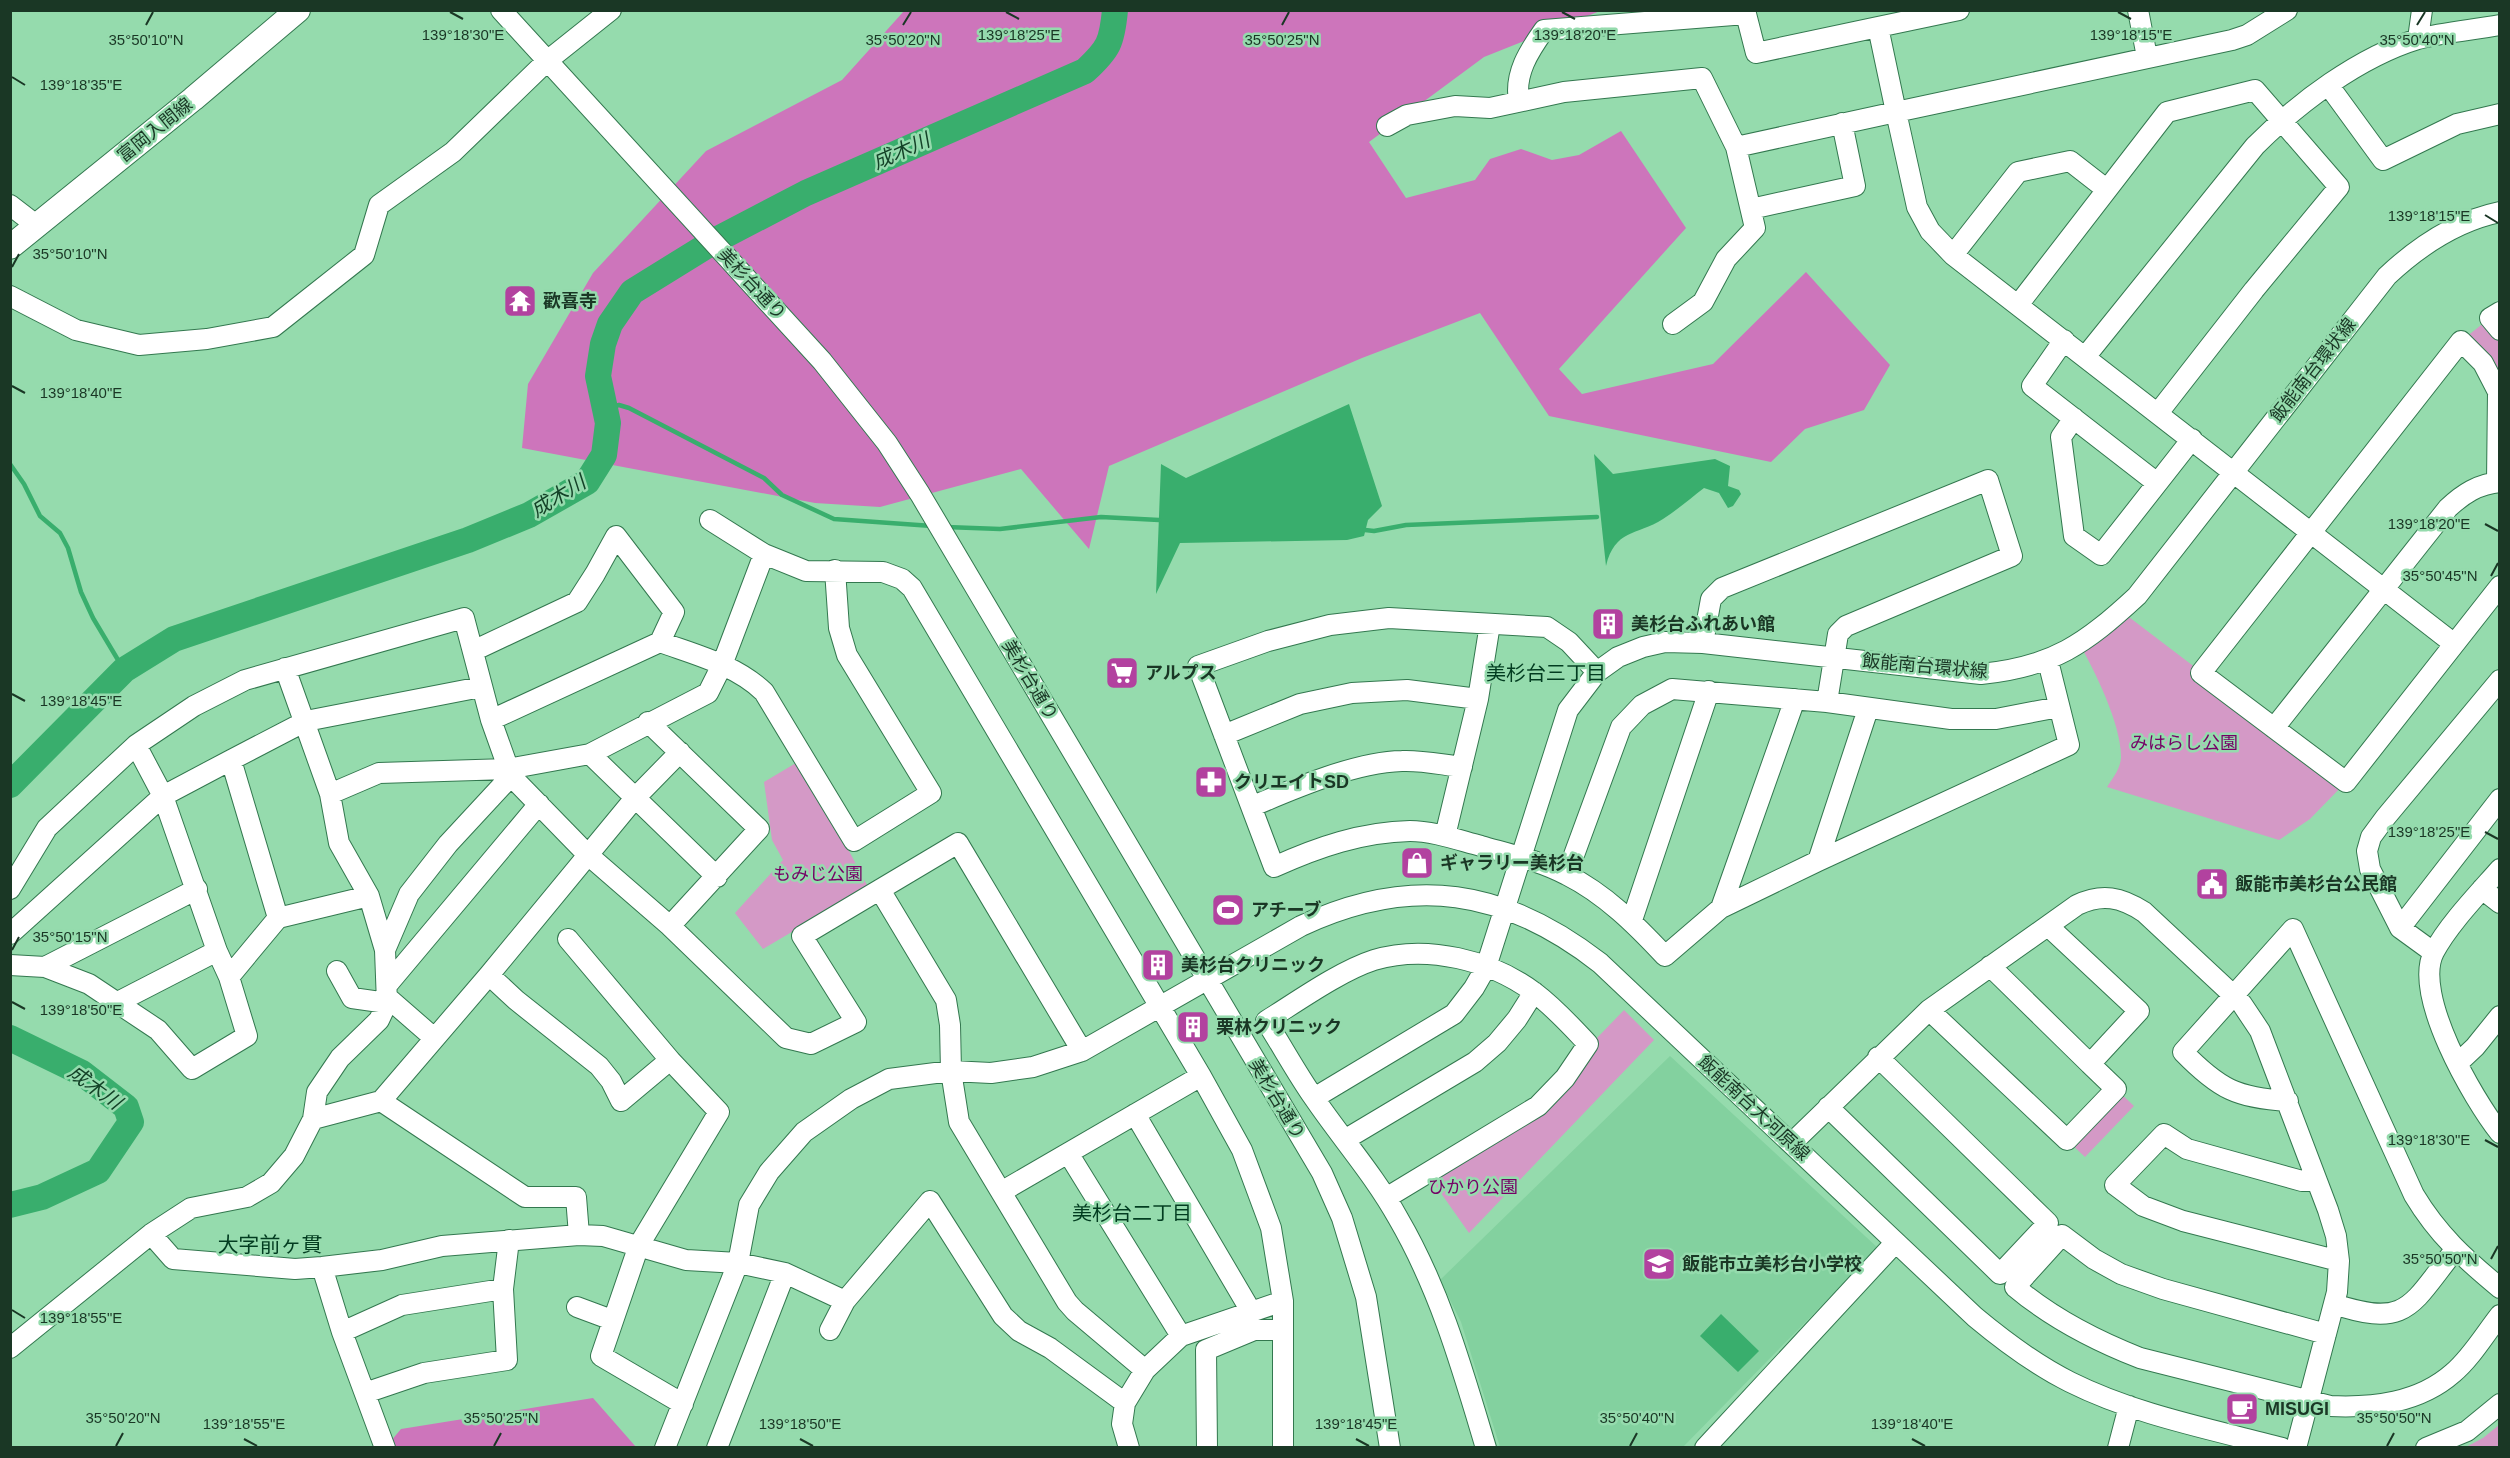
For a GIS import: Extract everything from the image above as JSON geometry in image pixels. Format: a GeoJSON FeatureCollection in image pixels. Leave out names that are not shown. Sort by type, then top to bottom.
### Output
{"type":"FeatureCollection","features":[{"type":"Feature","properties":{"kind":"main road","name":"富岡入間線"},"geometry":{"type":"LineString","coordinates":[[10,247],[193,99],[298,10]]}},
{"type":"Feature","properties":{"kind":"street","name":"美杉台通り"},"geometry":{"type":"LineString","coordinates":[[501,10],[774,307],[852,398],[887,444],[920,494],[1322,1173],[1342,1218],[1366,1297],[1390,1448]]}},
{"type":"Feature","properties":{"kind":"street"},"geometry":{"type":"LineString","coordinates":[[10,296],[76,330],[139,345],[207,339],[273,327],[364,255],[379,205],[453,152],[547,61],[611,10]]}},
{"type":"Feature","properties":{"kind":"street"},"geometry":{"type":"LineString","coordinates":[[1519,101],[1516,87],[1528,53],[1544,30],[1746,14],[1756,53],[1959,10]]}},
{"type":"Feature","properties":{"kind":"street"},"geometry":{"type":"LineString","coordinates":[[2138,10],[2147,57]]}},
{"type":"Feature","properties":{"kind":"street"},"geometry":{"type":"LineString","coordinates":[[1736,147],[2240,37],[2288,10]]}},
{"type":"Feature","properties":{"kind":"street"},"geometry":{"type":"LineString","coordinates":[[2418,39],[2422,10]]}},
{"type":"Feature","properties":{"kind":"street"},"geometry":{"type":"LineString","coordinates":[[2085,357],[2254,146],[2281,120],[2372,58],[2418,39],[2499,25]]}},
{"type":"Feature","properties":{"kind":"street"},"geometry":{"type":"LineString","coordinates":[[1878,27],[1917,207],[1930,231],[1953,255],[2313,532],[2453,643]]}},
{"type":"Feature","properties":{"kind":"street"},"geometry":{"type":"LineString","coordinates":[[1387,126],[1407,115],[1455,106],[1490,108],[1564,92],[1702,78],[1736,147],[1755,228],[1726,260],[1703,302],[1673,324]]}},
{"type":"Feature","properties":{"kind":"street"},"geometry":{"type":"LineString","coordinates":[[2328,86],[2383,160],[2457,123],[2499,114]]}},
{"type":"Feature","properties":{"kind":"street"},"geometry":{"type":"LineString","coordinates":[[2018,305],[2167,112],[2255,90],[2339,187],[2261,281],[2158,413]]}},
{"type":"Feature","properties":{"kind":"street"},"geometry":{"type":"LineString","coordinates":[[1751,209],[1855,186],[1842,123]]}},
{"type":"Feature","properties":{"kind":"street"},"geometry":{"type":"LineString","coordinates":[[1953,255],[2018,172],[2070,161],[2106,189]]}},
{"type":"Feature","properties":{"kind":"street"},"geometry":{"type":"LineString","coordinates":[[10,206],[36,225]]}},
{"type":"Feature","properties":{"kind":"street","name":"飯能南台環状線"},"geometry":{"type":"LineString","coordinates":[[1314,1098],[1454,1014],[1474,988],[1486,967],[1568,710],[1597,672],[1617,657],[1665,642],[1703,643],[1981,674],[2015,671],[2048,661],[2092,634],[2137,596],[2387,276],[2429,242],[2463,224],[2499,212]]}},
{"type":"Feature","properties":{"kind":"street"},"geometry":{"type":"LineString","coordinates":[[2499,312],[2490,318],[2499,330]]}},
{"type":"Feature","properties":{"kind":"street"},"geometry":{"type":"LineString","coordinates":[[2064,340],[2032,386],[2157,483]]}},
{"type":"Feature","properties":{"kind":"street"},"geometry":{"type":"LineString","coordinates":[[2274,728],[2448,508],[2464,494],[2481,486],[2498,482],[2498,392],[2483,363],[2462,341],[2201,673],[2274,728],[2346,782],[2499,586]]}},
{"type":"Feature","properties":{"kind":"street"},"geometry":{"type":"LineString","coordinates":[[2074,418],[2061,437],[2074,536],[2101,555],[2192,439]]}},
{"type":"Feature","properties":{"kind":"street"},"geometry":{"type":"LineString","coordinates":[[1703,643],[1711,599],[1722,588],[1988,480],[2012,556],[1846,626],[1838,634],[1827,702]]}},
{"type":"Feature","properties":{"kind":"street"},"geometry":{"type":"LineString","coordinates":[[710,520],[764,554],[806,571],[836,570],[894,574],[912,588],[1201,1076],[1242,1150],[1271,1228],[1282,1301],[1283,1448]]}},
{"type":"Feature","properties":{"kind":"street"},"geometry":{"type":"LineString","coordinates":[[473,651],[577,602],[616,536],[674,612],[660,642],[491,720]]}},
{"type":"Feature","properties":{"kind":"street"},"geometry":{"type":"LineString","coordinates":[[330,794],[379,773],[509,773],[590,754],[708,693],[722,665],[764,554]]}},
{"type":"Feature","properties":{"kind":"street"},"geometry":{"type":"LineString","coordinates":[[660,642],[750,678],[764,692],[854,841],[931,793],[847,655],[839,628],[836,570]]}},
{"type":"Feature","properties":{"kind":"street"},"geometry":{"type":"LineString","coordinates":[[10,889],[47,828],[136,745],[194,706],[245,680],[464,618],[481,687],[509,773],[588,854],[670,926],[786,1038],[811,1044],[856,1022],[802,936],[958,843],[1082,1051]]}},
{"type":"Feature","properties":{"kind":"street"},"geometry":{"type":"LineString","coordinates":[[1597,672],[1569,642],[1547,627],[1389,618],[1330,625],[1268,641],[1198,666],[1275,867],[1314,849],[1358,837],[1411,831],[1445,836],[1520,857],[1567,874],[1632,920],[1665,956],[1721,908],[2069,745],[2048,661]]}},
{"type":"Feature","properties":{"kind":"street"},"geometry":{"type":"LineString","coordinates":[[1445,836],[1478,699],[1490,624]]}},
{"type":"Feature","properties":{"kind":"street"},"geometry":{"type":"LineString","coordinates":[[10,1348],[151,1234],[191,1208],[247,1197],[271,1183],[294,1156],[313,1119],[317,1092],[340,1058],[379,1020],[387,995],[385,950],[369,896],[339,843],[330,794],[306,721],[285,668]]}},
{"type":"Feature","properties":{"kind":"street"},"geometry":{"type":"LineString","coordinates":[[10,934],[163,796],[231,760],[306,721],[481,687]]}},
{"type":"Feature","properties":{"kind":"street"},"geometry":{"type":"LineString","coordinates":[[2433,952],[2400,928],[2370,869],[2367,851],[2371,837],[2498,689]]}},
{"type":"Feature","properties":{"kind":"street"},"geometry":{"type":"LineString","coordinates":[[1224,735],[1300,704],[1352,693],[1407,690],[1478,699]]}},
{"type":"Feature","properties":{"kind":"street"},"geometry":{"type":"LineString","coordinates":[[1567,874],[1621,726],[1642,705],[1672,690],[1709,691],[1827,702],[1951,719],[1996,719],[2060,707]]}},
{"type":"Feature","properties":{"kind":"street"},"geometry":{"type":"LineString","coordinates":[[1632,920],[1709,691]]}},
{"type":"Feature","properties":{"kind":"street"},"geometry":{"type":"LineString","coordinates":[[1721,908],[1795,699]]}},
{"type":"Feature","properties":{"kind":"street"},"geometry":{"type":"LineString","coordinates":[[1818,861],[1868,709]]}},
{"type":"Feature","properties":{"kind":"street"},"geometry":{"type":"LineString","coordinates":[[648,722],[759,829],[670,926]]}},
{"type":"Feature","properties":{"kind":"street"},"geometry":{"type":"LineString","coordinates":[[10,965],[45,967],[89,984],[158,1030],[192,1069],[247,1036],[229,977],[217,951],[163,796],[136,745]]}},
{"type":"Feature","properties":{"kind":"street"},"geometry":{"type":"LineString","coordinates":[[313,1119],[381,1101],[489,975],[588,854],[636,798],[680,752]]}},
{"type":"Feature","properties":{"kind":"street"},"geometry":{"type":"LineString","coordinates":[[590,754],[717,877]]}},
{"type":"Feature","properties":{"kind":"street"},"geometry":{"type":"LineString","coordinates":[[231,760],[278,918]]}},
{"type":"Feature","properties":{"kind":"street"},"geometry":{"type":"LineString","coordinates":[[1253,807],[1292,789],[1351,770],[1402,760],[1462,767]]}},
{"type":"Feature","properties":{"kind":"street"},"geometry":{"type":"LineString","coordinates":[[385,950],[409,894],[509,773]]}},
{"type":"Feature","properties":{"kind":"street"},"geometry":{"type":"LineString","coordinates":[[2400,928],[2499,799]]}},
{"type":"Feature","properties":{"kind":"street"},"geometry":{"type":"LineString","coordinates":[[337,971],[352,998],[387,995],[539,804]]}},
{"type":"Feature","properties":{"kind":"street"},"geometry":{"type":"LineString","coordinates":[[2499,869],[2433,952],[2430,988],[2440,1026],[2478,1104],[2499,1133]]}},
{"type":"Feature","properties":{"kind":"street"},"geometry":{"type":"LineString","coordinates":[[45,967],[197,889]]}},
{"type":"Feature","properties":{"kind":"street"},"geometry":{"type":"LineString","coordinates":[[2482,889],[2499,903]]}},
{"type":"Feature","properties":{"kind":"street"},"geometry":{"type":"LineString","coordinates":[[880,890],[945,1000],[950,1025],[951,1071],[959,1122],[1066,1302],[1145,1370]]}},
{"type":"Feature","properties":{"kind":"street","name":"飯能南台大河原線"},"geometry":{"type":"LineString","coordinates":[[665,1448],[738,1263],[749,1205],[769,1172],[804,1132],[851,1098],[889,1079],[951,1071],[1002,1072],[1033,1067],[1082,1051],[1301,926],[1338,910],[1365,902],[1414,895],[1460,898],[1505,908],[1552,929],[1600,963],[1792,1143],[1894,1243],[2008,1344],[2071,1383],[2129,1406],[2282,1448]]}},
{"type":"Feature","properties":{"kind":"street"},"geometry":{"type":"LineString","coordinates":[[229,977],[278,918],[369,896]]}},
{"type":"Feature","properties":{"kind":"street"},"geometry":{"type":"LineString","coordinates":[[1792,1143],[1929,1010],[1990,966],[2067,911],[2086,901],[2113,897],[2129,901],[2144,912],[2233,995],[2242,1004],[2260,1031],[2288,1101],[2336,1236],[2339,1262],[2334,1304],[2296,1448]]}},
{"type":"Feature","properties":{"kind":"street"},"geometry":{"type":"LineString","coordinates":[[2048,926],[2139,1011],[2090,1064]]}},
{"type":"Feature","properties":{"kind":"street"},"geometry":{"type":"LineString","coordinates":[[2288,1101],[2265,1100],[2227,1090],[2214,1082],[2183,1052],[2293,929],[2415,1196],[2429,1220],[2455,1250],[2499,1288]]}},
{"type":"Feature","properties":{"kind":"street"},"geometry":{"type":"LineString","coordinates":[[568,939],[670,1060],[718,1112],[639,1245],[601,1356],[683,1404]]}},
{"type":"Feature","properties":{"kind":"street"},"geometry":{"type":"LineString","coordinates":[[118,1002],[217,951]]}},
{"type":"Feature","properties":{"kind":"street"},"geometry":{"type":"LineString","coordinates":[[1386,1198],[1538,1106],[1565,1078],[1588,1044],[1555,1009],[1534,992],[1486,967],[1446,955],[1407,953],[1373,960],[1332,981],[1266,1021],[1314,1098],[1346,1139],[1403,1226],[1439,1300],[1486,1448]]}},
{"type":"Feature","properties":{"kind":"street"},"geometry":{"type":"LineString","coordinates":[[1929,1010],[2067,1140],[2115,1089],[1990,966]]}},
{"type":"Feature","properties":{"kind":"street"},"geometry":{"type":"LineString","coordinates":[[489,975],[516,1000],[599,1066],[611,1081],[621,1101],[670,1060]]}},
{"type":"Feature","properties":{"kind":"street"},"geometry":{"type":"LineString","coordinates":[[1346,1139],[1475,1062],[1497,1043],[1517,1019],[1534,992]]}},
{"type":"Feature","properties":{"kind":"street"},"geometry":{"type":"LineString","coordinates":[[387,995],[434,1038]]}},
{"type":"Feature","properties":{"kind":"street"},"geometry":{"type":"LineString","coordinates":[[2458,1063],[2475,1047],[2499,1016]]}},
{"type":"Feature","properties":{"kind":"street"},"geometry":{"type":"LineString","coordinates":[[1828,1107],[2000,1274],[2048,1223],[1878,1058]]}},
{"type":"Feature","properties":{"kind":"street"},"geometry":{"type":"LineString","coordinates":[[1001,1192],[1201,1076]]}},
{"type":"Feature","properties":{"kind":"street"},"geometry":{"type":"LineString","coordinates":[[381,1101],[525,1197],[576,1197],[579,1235]]}},
{"type":"Feature","properties":{"kind":"street"},"geometry":{"type":"LineString","coordinates":[[1135,1114],[1252,1313]]}},
{"type":"Feature","properties":{"kind":"street"},"geometry":{"type":"LineString","coordinates":[[2317,1181],[2302,1181],[2187,1149],[2164,1134],[2115,1185],[2143,1206],[2183,1221],[2339,1262]]}},
{"type":"Feature","properties":{"kind":"street"},"geometry":{"type":"LineString","coordinates":[[1068,1153],[1181,1336]]}},
{"type":"Feature","properties":{"kind":"street"},"geometry":{"type":"LineString","coordinates":[[830,1330],[845,1301],[930,1201],[1004,1316],[1019,1331],[1050,1348],[1125,1403]]}},
{"type":"Feature","properties":{"kind":"street"},"geometry":{"type":"LineString","coordinates":[[151,1234],[173,1259],[295,1269],[382,1260],[442,1246],[579,1235],[603,1236],[687,1260],[738,1263],[785,1273],[845,1301]]}},
{"type":"Feature","properties":{"kind":"street"},"geometry":{"type":"LineString","coordinates":[[2326,1334],[2163,1289],[2121,1274],[2094,1259],[2062,1235],[2015,1287],[2031,1301],[2070,1327],[2140,1358],[2330,1406],[2392,1404],[2432,1388],[2454,1373],[2499,1315]]}},
{"type":"Feature","properties":{"kind":"street"},"geometry":{"type":"LineString","coordinates":[[365,1393],[423,1372],[507,1360],[503,1289],[509,1240]]}},
{"type":"Feature","properties":{"kind":"street"},"geometry":{"type":"LineString","coordinates":[[1705,1448],[1894,1243]]}},
{"type":"Feature","properties":{"kind":"street"},"geometry":{"type":"LineString","coordinates":[[2334,1304],[2361,1313],[2383,1316],[2396,1314],[2411,1303],[2455,1250]]}},
{"type":"Feature","properties":{"kind":"street"},"geometry":{"type":"LineString","coordinates":[[322,1267],[342,1332],[385,1448]]}},
{"type":"Feature","properties":{"kind":"street"},"geometry":{"type":"LineString","coordinates":[[717,1448],[785,1273]]}},
{"type":"Feature","properties":{"kind":"street"},"geometry":{"type":"LineString","coordinates":[[342,1332],[402,1305],[503,1289]]}},
{"type":"Feature","properties":{"kind":"street"},"geometry":{"type":"LineString","coordinates":[[1129,1448],[1122,1424],[1125,1403],[1145,1370],[1181,1336],[1282,1301]]}},
{"type":"Feature","properties":{"kind":"street"},"geometry":{"type":"LineString","coordinates":[[577,1307],[612,1320]]}},
{"type":"Feature","properties":{"kind":"street"},"geometry":{"type":"LineString","coordinates":[[1207,1448],[1206,1350],[1254,1330],[1283,1330]]}},
{"type":"Feature","properties":{"kind":"street"},"geometry":{"type":"LineString","coordinates":[[2426,1448],[2467,1431],[2499,1404]]}},
{"type":"Feature","properties":{"kind":"street"},"geometry":{"type":"LineString","coordinates":[[2118,1448],[2129,1406]]}},
{"type":"Feature","properties":{"kind":"shaded area"},"geometry":{"type":"Polygon","coordinates":[[[904,11],[1600,11],[1484,57],[1369,142],[1406,198],[1475,180],[1490,159],[1521,149],[1552,160],[1579,155],[1621,131],[1686,228],[1559,369],[1582,394],[1713,364],[1806,272],[1890,365],[1864,410],[1805,429],[1771,462],[1549,416],[1480,313],[1362,358],[1109,466],[1089,549],[1021,469],[880,507],[815,503],[522,448],[528,384],[593,273],[706,151],[842,80],[904,11]]]}},
{"type":"Feature","properties":{"kind":"shaded area"},"geometry":{"type":"Polygon","coordinates":[[[1349,404],[1382,506],[1368,520],[1364,536],[1347,540],[1180,543],[1156,594],[1161,464],[1186,478],[1349,404]]]}},
{"type":"Feature","properties":{"kind":"shaded area"},"geometry":{"type":"Polygon","coordinates":[[[1594,454],[1613,474],[1715,459],[1730,466],[1728,486],[1739,490],[1741,494],[1733,506],[1728,508],[1719,493],[1704,488],[1663,519],[1621,539],[1610,554],[1606,566],[1594,454]]]}},
{"type":"Feature","properties":{"kind":"shaded area","name":"飯能市立美杉台小学校"},"geometry":{"type":"Polygon","coordinates":[[[1670,1056],[1878,1248],[1683,1447],[1500,1447],[1461,1322],[1440,1280],[1670,1056]]]}},
{"type":"Feature","properties":{"kind":"shaded area"},"geometry":{"type":"Polygon","coordinates":[[[1721,1314],[1759,1351],[1738,1372],[1700,1336],[1721,1314]]]}},
{"type":"Feature","properties":{"kind":"shaded area"},"geometry":{"type":"Polygon","coordinates":[[[593,1398],[636,1447],[385,1448],[401,1429],[593,1398]]]}},
{"type":"Feature","properties":{"kind":"green space"},"geometry":{"type":"Polygon","coordinates":[[[2490,318],[2499,330],[2499,392],[2461,341],[2490,318]]]}},
{"type":"Feature","properties":{"kind":"green space","name":"みはらし公園"},"geometry":{"type":"Polygon","coordinates":[[[2121,611],[2346,782],[2310,819],[2279,840],[2107,787],[2119,766],[2120,745],[2106,699],[2079,643],[2121,611]]]}},
{"type":"Feature","properties":{"kind":"green space","name":"もみじ公園"},"geometry":{"type":"Polygon","coordinates":[[[801,760],[868,887],[763,949],[735,913],[783,860],[772,840],[764,782],[801,760]]]}},
{"type":"Feature","properties":{"kind":"green space","name":"ひかり公園"},"geometry":{"type":"Polygon","coordinates":[[[1624,1010],[1654,1040],[1469,1233],[1431,1179],[1536,1113],[1595,1040],[1624,1010]]]}},
{"type":"Feature","properties":{"kind":"green space"},"geometry":{"type":"Polygon","coordinates":[[[2116,1089],[2134,1106],[2085,1157],[2067,1140],[2116,1089]]]}},
{"type":"Feature","properties":{"kind":"green space"},"geometry":{"type":"Polygon","coordinates":[[[2499,1425],[2499,1447],[2466,1447],[2483,1438],[2499,1425]]]}},
{"type":"Feature","properties":{"kind":"waterway","name":"成木川"},"geometry":{"type":"LineString","coordinates":[[10,785],[124,670],[174,639],[468,540],[529,515],[587,482],[604,455],[608,423],[598,376],[603,344],[610,324],[632,292],[716,240],[806,193],[1085,71],[1099,57],[1111,38],[1115,10]]}},
{"type":"Feature","properties":{"kind":"waterway"},"geometry":{"type":"LineString","coordinates":[[605,409],[619,405],[629,408],[764,478],[782,495],[834,519],[932,526]]}},
{"type":"Feature","properties":{"kind":"waterway"},"geometry":{"type":"LineString","coordinates":[[10,464],[24,484],[40,516],[60,533],[68,548],[81,592],[93,618],[124,670]]}},
{"type":"Feature","properties":{"kind":"waterway"},"geometry":{"type":"LineString","coordinates":[[946,527],[1000,529],[1101,517],[1159,520]]}},
{"type":"Feature","properties":{"kind":"waterway"},"geometry":{"type":"LineString","coordinates":[[1365,530],[1374,531],[1406,525],[1597,517]]}},
{"type":"Feature","properties":{"kind":"waterway","name":"成木川"},"geometry":{"type":"LineString","coordinates":[[10,1038],[82,1073],[126,1107],[131,1122],[98,1171],[42,1197],[10,1205]]}},
{"type":"Feature","properties":{"kind":"place","name":"歡喜寺"},"geometry":{"type":"Point","coordinates":[520,301]}},
{"type":"Feature","properties":{"kind":"place","name":"美杉台ふれあい館"},"geometry":{"type":"Point","coordinates":[1608,624]}},
{"type":"Feature","properties":{"kind":"place","name":"アルプス"},"geometry":{"type":"Point","coordinates":[1122,673]}},
{"type":"Feature","properties":{"kind":"place","name":"クリエイトSD"},"geometry":{"type":"Point","coordinates":[1211,782]}},
{"type":"Feature","properties":{"kind":"place","name":"ギャラリー美杉台"},"geometry":{"type":"Point","coordinates":[1417,863]}},
{"type":"Feature","properties":{"kind":"place","name":"飯能市美杉台公民館"},"geometry":{"type":"Point","coordinates":[2212,884]}},
{"type":"Feature","properties":{"kind":"place","name":"アチーブ"},"geometry":{"type":"Point","coordinates":[1228,910]}},
{"type":"Feature","properties":{"kind":"place","name":"美杉台クリニック"},"geometry":{"type":"Point","coordinates":[1158,965]}},
{"type":"Feature","properties":{"kind":"place","name":"栗林クリニック"},"geometry":{"type":"Point","coordinates":[1193,1027]}},
{"type":"Feature","properties":{"kind":"place","name":"飯能市立美杉台小学校"},"geometry":{"type":"Point","coordinates":[1659,1264]}},
{"type":"Feature","properties":{"kind":"place","name":"MISUGI"},"geometry":{"type":"Point","coordinates":[2242,1409]}},
{"type":"Feature","properties":{"kind":"district","name":"美杉台三丁目"},"geometry":{"type":"Point","coordinates":[1546,673]}},
{"type":"Feature","properties":{"kind":"district","name":"美杉台二丁目"},"geometry":{"type":"Point","coordinates":[1132,1213]}},
{"type":"Feature","properties":{"kind":"district","name":"大字前ヶ貫"},"geometry":{"type":"Point","coordinates":[270,1245]}}]}
